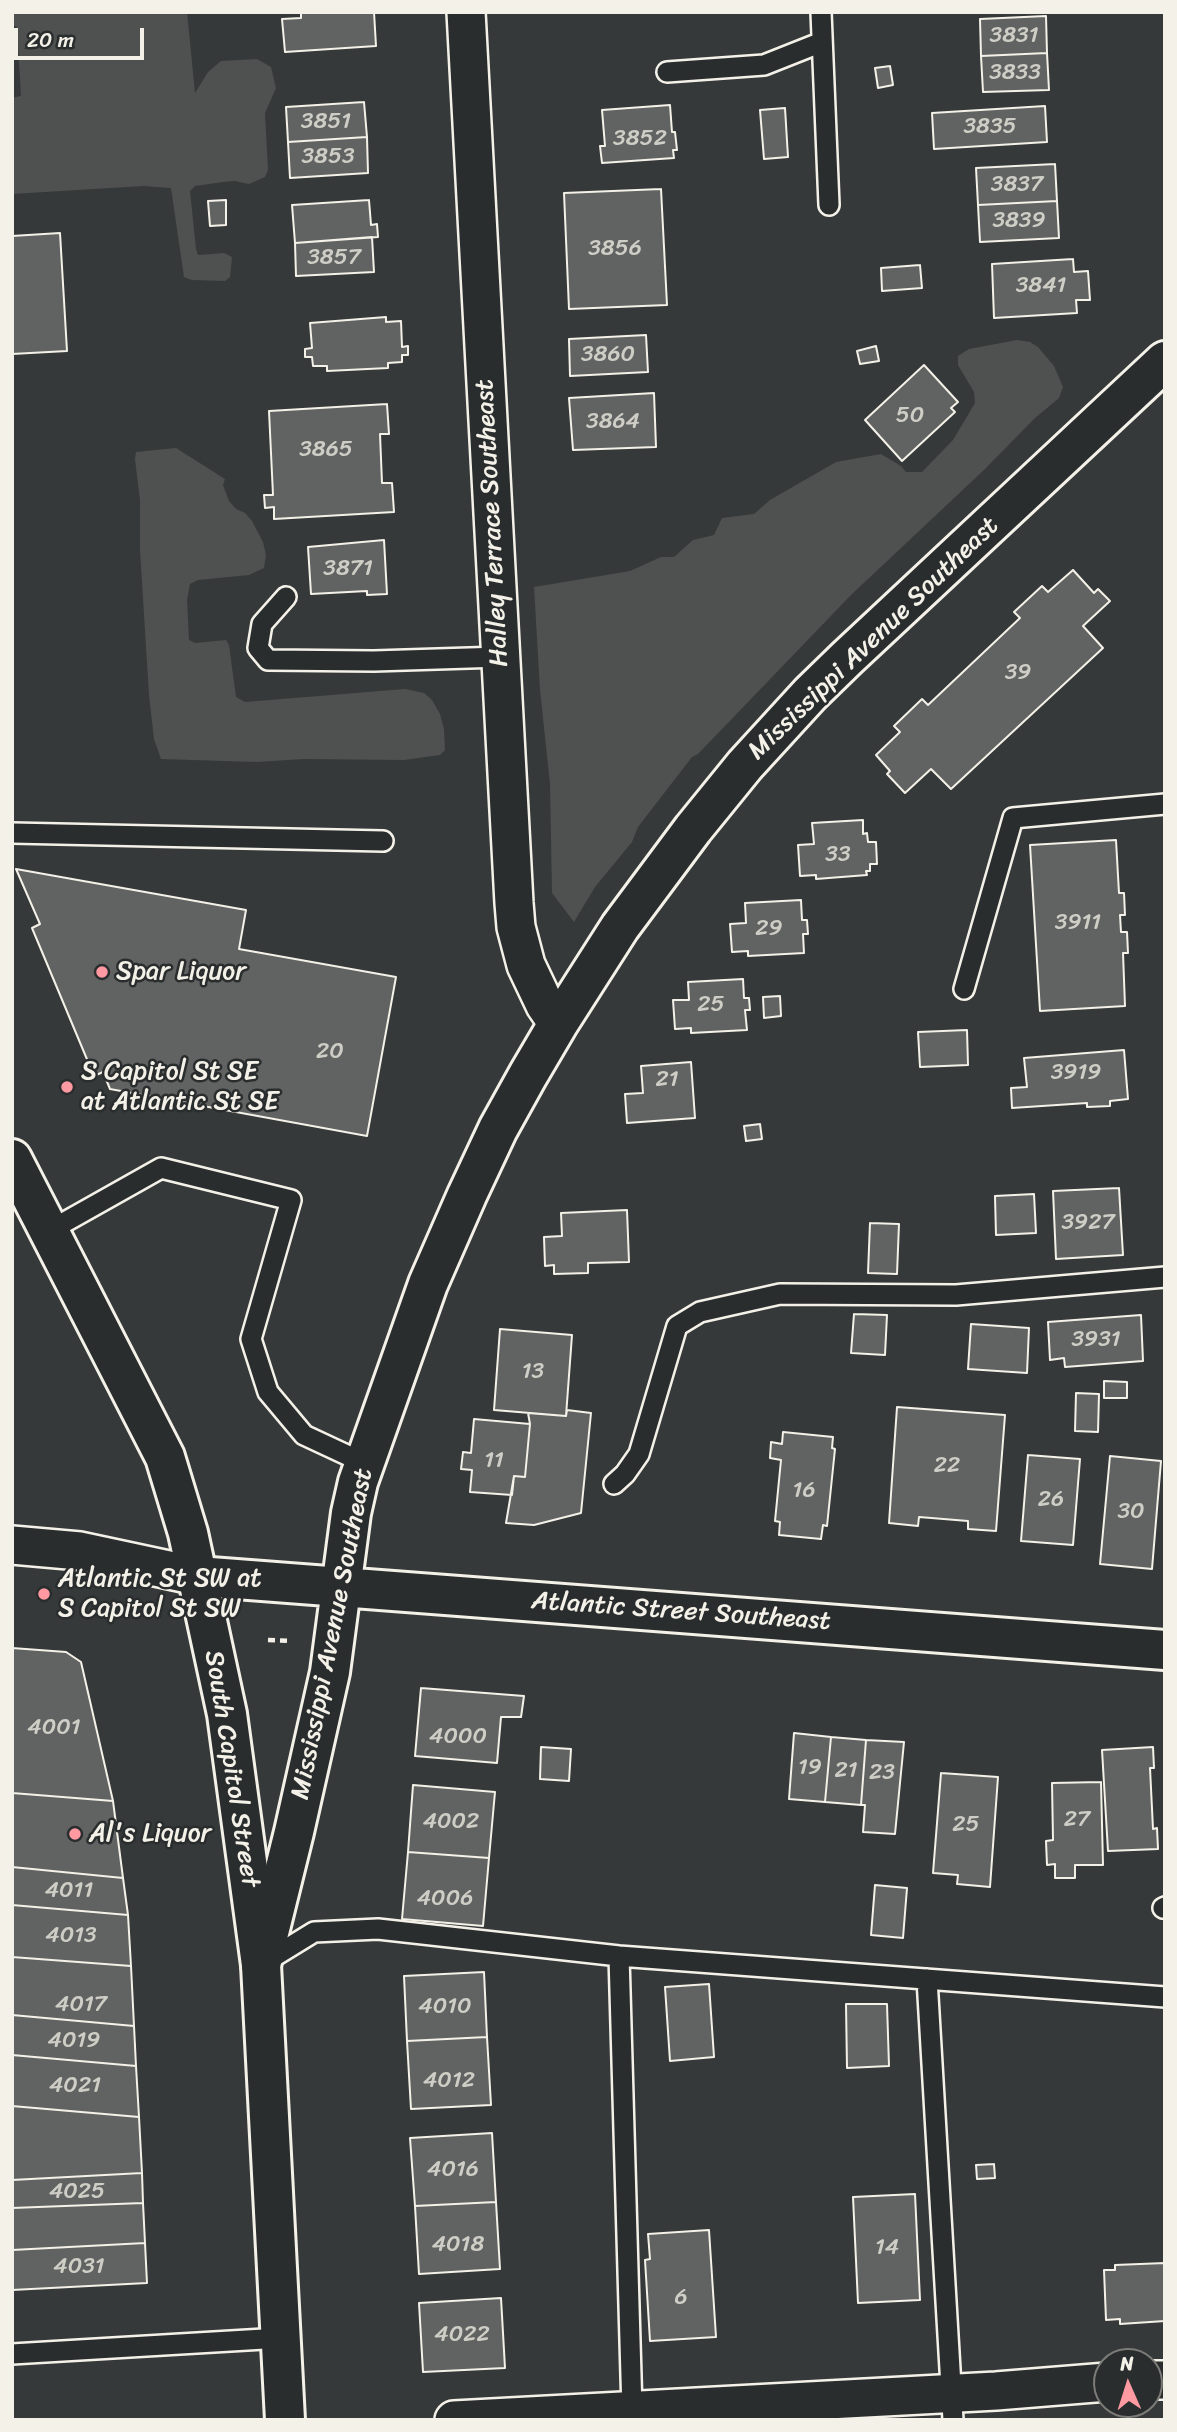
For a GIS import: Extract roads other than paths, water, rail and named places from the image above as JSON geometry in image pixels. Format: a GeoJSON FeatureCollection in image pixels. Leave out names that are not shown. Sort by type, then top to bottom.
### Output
{"type":"FeatureCollection","features":[{"type":"Feature","properties":{"kind":"main road","name":"Mississippi Avenue Southeast"},"geometry":{"type":"LineString","coordinates":[[261,1965],[324,1699],[343,1587],[351,1513],[364,1464],[411,1330],[462,1206],[498,1129],[590,972],[661,870],[714,801],[773,734],[847,658],[1165,361]]}},
{"type":"Feature","properties":{"kind":"main road","name":"South Capitol Street"},"geometry":{"type":"LineString","coordinates":[[12,1159],[125,1374],[165,1457],[188,1533],[227,1714],[261,1965],[285,2420]]}},
{"type":"Feature","properties":{"kind":"main road","name":"Atlantic Street Southeast"},"geometry":{"type":"LineString","coordinates":[[197,1576],[1165,1650]]}},
{"type":"Feature","properties":{"kind":"street","name":"Halley Terrace Southeast"},"geometry":{"type":"LineString","coordinates":[[466,12],[516,927],[526,965],[558,1024]]}},
{"type":"Feature","properties":{"kind":"street"},"geometry":{"type":"LineString","coordinates":[[12,1545],[80,1551],[197,1576]]}},
{"type":"Feature","properties":{"kind":"street"},"geometry":{"type":"LineString","coordinates":[[454,2420],[952,2407],[1093,2384]]}},
{"type":"Feature","properties":{"kind":"lane"},"geometry":{"type":"LineString","coordinates":[[821,12],[829,205]]}},
{"type":"Feature","properties":{"kind":"lane"},"geometry":{"type":"LineString","coordinates":[[667,72],[764,65],[822,42]]}},
{"type":"Feature","properties":{"kind":"lane"},"geometry":{"type":"LineString","coordinates":[[286,597],[262,624],[258,648],[268,660],[374,661],[500,657]]}},
{"type":"Feature","properties":{"kind":"lane"},"geometry":{"type":"LineString","coordinates":[[964,989],[1013,818],[1165,804]]}},
{"type":"Feature","properties":{"kind":"lane"},"geometry":{"type":"LineString","coordinates":[[12,833],[383,842]]}},
{"type":"Feature","properties":{"kind":"lane"},"geometry":{"type":"LineString","coordinates":[[49,1231],[161,1168],[291,1200],[250,1339],[268,1392],[304,1435],[364,1464]]}},
{"type":"Feature","properties":{"kind":"lane"},"geometry":{"type":"LineString","coordinates":[[614,1484],[639,1454],[677,1326],[700,1312],[780,1294],[956,1294],[1165,1277]]}},
{"type":"Feature","properties":{"kind":"lane"},"geometry":{"type":"LineString","coordinates":[[261,1965],[314,1932],[378,1929],[620,1956],[1165,1997]]}},
{"type":"Feature","properties":{"kind":"lane"},"geometry":{"type":"LineString","coordinates":[[620,1956],[653,2413]]}},
{"type":"Feature","properties":{"kind":"lane"},"geometry":{"type":"LineString","coordinates":[[927,1979],[952,2407]]}},
{"type":"Feature","properties":{"kind":"lane"},"geometry":{"type":"LineString","coordinates":[[12,2354],[281,2338]]}},
{"type":"Feature","properties":{"kind":"place","name":"Spar Liquor"},"geometry":{"type":"Point","coordinates":[102,972]}},
{"type":"Feature","properties":{"kind":"place","name":"S Capitol St SE at Atlantic St SE"},"geometry":{"type":"Point","coordinates":[67,1087]}},
{"type":"Feature","properties":{"kind":"place","name":"Atlantic St SW at S Capitol St SW"},"geometry":{"type":"Point","coordinates":[44,1594]}},
{"type":"Feature","properties":{"kind":"place","name":"Al's Liquor"},"geometry":{"type":"Point","coordinates":[75,1834]}}]}
